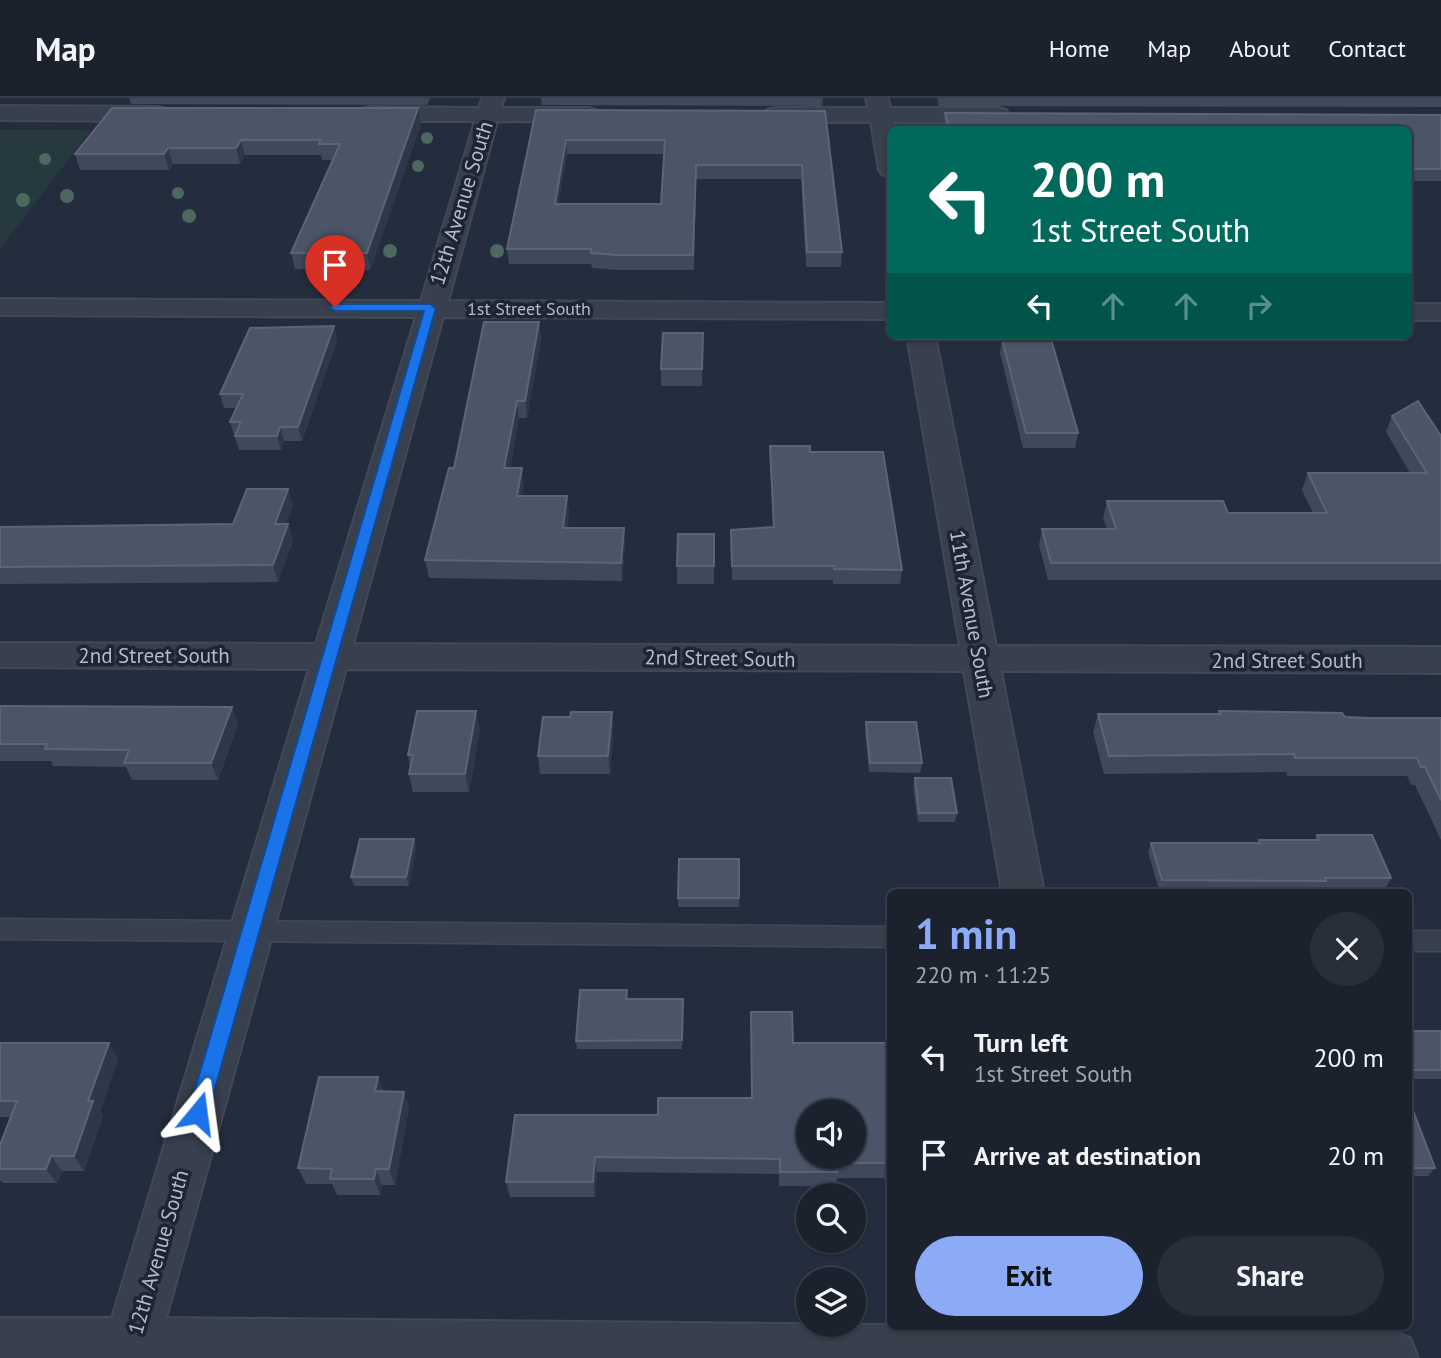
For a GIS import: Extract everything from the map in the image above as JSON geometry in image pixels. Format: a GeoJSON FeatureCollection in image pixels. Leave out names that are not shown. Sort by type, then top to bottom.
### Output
{"type":"FeatureCollection","features":[{"type":"Feature","properties":{"kind":"street"},"geometry":{"type":"LineString","coordinates":[[343,114],[490,106],[613,115]]}},
{"type":"Feature","properties":{"kind":"street","name":"12th Avenue South"},"geometry":{"type":"LineString","coordinates":[[129,1351],[490,106]]}},
{"type":"Feature","properties":{"kind":"street"},"geometry":{"type":"LineString","coordinates":[[879,106],[887,149]]}},
{"type":"Feature","properties":{"kind":"street"},"geometry":{"type":"LineString","coordinates":[[751,115],[879,106],[1022,116]]}},
{"type":"Feature","properties":{"kind":"street"},"geometry":{"type":"LineString","coordinates":[[0,113],[178,114]]}},
{"type":"Feature","properties":{"kind":"street","name":"1st Street South"},"geometry":{"type":"LineString","coordinates":[[0,307],[887,311]]}},
{"type":"Feature","properties":{"kind":"street"},"geometry":{"type":"LineString","coordinates":[[1412,312],[1441,312]]}},
{"type":"Feature","properties":{"kind":"street","name":"11th Avenue South"},"geometry":{"type":"LineString","coordinates":[[922,340],[1022,889]]}},
{"type":"Feature","properties":{"kind":"street","name":"2nd Street South"},"geometry":{"type":"LineString","coordinates":[[0,655],[330,654],[980,660],[1441,660]]}},
{"type":"Feature","properties":{"kind":"street"},"geometry":{"type":"LineString","coordinates":[[0,1346],[129,1351],[1106,1346],[1390,1358]]}},
{"type":"Feature","properties":{"kind":"lane"},"geometry":{"type":"LineString","coordinates":[[0,929],[887,937]]}},
{"type":"Feature","properties":{"kind":"lane"},"geometry":{"type":"LineString","coordinates":[[1412,941],[1441,941]]}},
{"type":"Feature","properties":{"kind":"green space"},"geometry":{"type":"Polygon","coordinates":[[[0,130],[91,130],[0,249],[0,130]]]}},
{"type":"Feature","properties":{"kind":"building"},"geometry":{"type":"Polygon","coordinates":[[[112,108],[418,108],[367,253],[291,253],[340,144],[319,144],[321,140],[241,140],[236,148],[168,148],[164,154],[75,154],[112,108]]]}},
{"type":"Feature","properties":{"kind":"building"},"geometry":{"type":"Polygon","coordinates":[[[536,110],[825,111],[842,252],[807,252],[802,165],[696,165],[693,255],[616,255],[591,253],[591,249],[507,249],[536,110]],[[566,140],[555,204],[661,204],[665,140],[566,140]]]}},
{"type":"Feature","properties":{"kind":"building"},"geometry":{"type":"Polygon","coordinates":[[[945,113],[1441,115],[1441,169],[1412,169],[1412,126],[948,126],[945,113]]]}},
{"type":"Feature","properties":{"kind":"building"},"geometry":{"type":"Polygon","coordinates":[[[484,322],[539,322],[525,401],[517,401],[504,468],[522,468],[517,496],[567,496],[563,528],[624,528],[621,563],[425,560],[449,468],[454,468],[484,322]]]}},
{"type":"Feature","properties":{"kind":"building"},"geometry":{"type":"Polygon","coordinates":[[[334,326],[298,427],[280,427],[277,436],[235,436],[241,422],[230,422],[243,394],[220,394],[250,328],[334,326]]]}},
{"type":"Feature","properties":{"kind":"building"},"geometry":{"type":"Polygon","coordinates":[[[663,333],[703,333],[702,369],[661,369],[663,333]]]}},
{"type":"Feature","properties":{"kind":"building"},"geometry":{"type":"Polygon","coordinates":[[[1002,340],[1051,340],[1078,433],[1026,433],[1002,340]]]}},
{"type":"Feature","properties":{"kind":"building"},"geometry":{"type":"Polygon","coordinates":[[[1418,401],[1441,436],[1441,563],[1051,563],[1042,529],[1116,529],[1107,501],[1223,501],[1228,513],[1327,513],[1308,473],[1427,473],[1392,416],[1418,401]]]}},
{"type":"Feature","properties":{"kind":"building"},"geometry":{"type":"Polygon","coordinates":[[[770,446],[810,446],[810,452],[883,452],[902,570],[834,569],[834,566],[732,566],[731,530],[774,527],[770,446]]]}},
{"type":"Feature","properties":{"kind":"building"},"geometry":{"type":"Polygon","coordinates":[[[247,489],[288,489],[275,524],[288,524],[273,565],[0,567],[0,527],[233,524],[247,489]]]}},
{"type":"Feature","properties":{"kind":"building"},"geometry":{"type":"Polygon","coordinates":[[[678,534],[714,534],[714,566],[677,566],[678,534]]]}},
{"type":"Feature","properties":{"kind":"building"},"geometry":{"type":"Polygon","coordinates":[[[0,706],[232,707],[211,763],[124,763],[129,750],[45,749],[47,744],[0,744],[0,706]]]}},
{"type":"Feature","properties":{"kind":"building"},"geometry":{"type":"Polygon","coordinates":[[[417,711],[476,711],[465,774],[409,774],[413,755],[408,755],[417,711]]]}},
{"type":"Feature","properties":{"kind":"building"},"geometry":{"type":"Polygon","coordinates":[[[1219,711],[1342,713],[1345,717],[1367,718],[1441,718],[1441,800],[1425,767],[1421,767],[1417,758],[1295,758],[1294,754],[1109,756],[1098,714],[1220,714],[1219,711]]]}},
{"type":"Feature","properties":{"kind":"building"},"geometry":{"type":"Polygon","coordinates":[[[571,712],[612,712],[608,756],[538,756],[543,717],[570,717],[571,712]]]}},
{"type":"Feature","properties":{"kind":"building"},"geometry":{"type":"Polygon","coordinates":[[[866,722],[916,722],[922,763],[870,763],[866,722]]]}},
{"type":"Feature","properties":{"kind":"building"},"geometry":{"type":"Polygon","coordinates":[[[915,778],[951,778],[957,813],[919,813],[915,778]]]}},
{"type":"Feature","properties":{"kind":"building"},"geometry":{"type":"Polygon","coordinates":[[[1317,835],[1372,835],[1391,878],[1325,878],[1326,881],[1162,880],[1151,843],[1319,840],[1317,835]]]}},
{"type":"Feature","properties":{"kind":"building"},"geometry":{"type":"Polygon","coordinates":[[[360,839],[414,839],[406,877],[351,877],[360,839]]]}},
{"type":"Feature","properties":{"kind":"building"},"geometry":{"type":"Polygon","coordinates":[[[679,859],[739,859],[739,898],[678,898],[679,859]]]}},
{"type":"Feature","properties":{"kind":"building"},"geometry":{"type":"Polygon","coordinates":[[[580,990],[627,990],[626,999],[683,999],[682,1040],[576,1041],[580,990]]]}},
{"type":"Feature","properties":{"kind":"building"},"geometry":{"type":"Polygon","coordinates":[[[751,1012],[792,1012],[793,1043],[887,1043],[887,1163],[866,1163],[866,1099],[796,1099],[796,1169],[837,1169],[837,1172],[780,1172],[780,1159],[595,1157],[593,1182],[506,1182],[515,1115],[658,1115],[658,1098],[752,1098],[751,1012]]]}},
{"type":"Feature","properties":{"kind":"building"},"geometry":{"type":"Polygon","coordinates":[[[1412,1031],[1441,1031],[1441,1070],[1412,1070],[1412,1031]]]}},
{"type":"Feature","properties":{"kind":"building"},"geometry":{"type":"Polygon","coordinates":[[[0,1043],[109,1043],[88,1101],[93,1101],[74,1156],[51,1156],[46,1169],[0,1169],[0,1145],[17,1101],[0,1101],[0,1043]]]}},
{"type":"Feature","properties":{"kind":"building"},"geometry":{"type":"Polygon","coordinates":[[[319,1077],[378,1077],[375,1091],[404,1092],[389,1169],[376,1169],[374,1179],[330,1179],[332,1169],[298,1168],[319,1077]]]}},
{"type":"Feature","properties":{"kind":"building"},"geometry":{"type":"Polygon","coordinates":[[[1412,1108],[1435,1168],[1412,1168],[1412,1108]]]}},
{"type":"Feature","properties":{"kind":"route"},"geometry":{"type":"LineString","coordinates":[[198,1113],[430,308],[335,307]]}}]}
